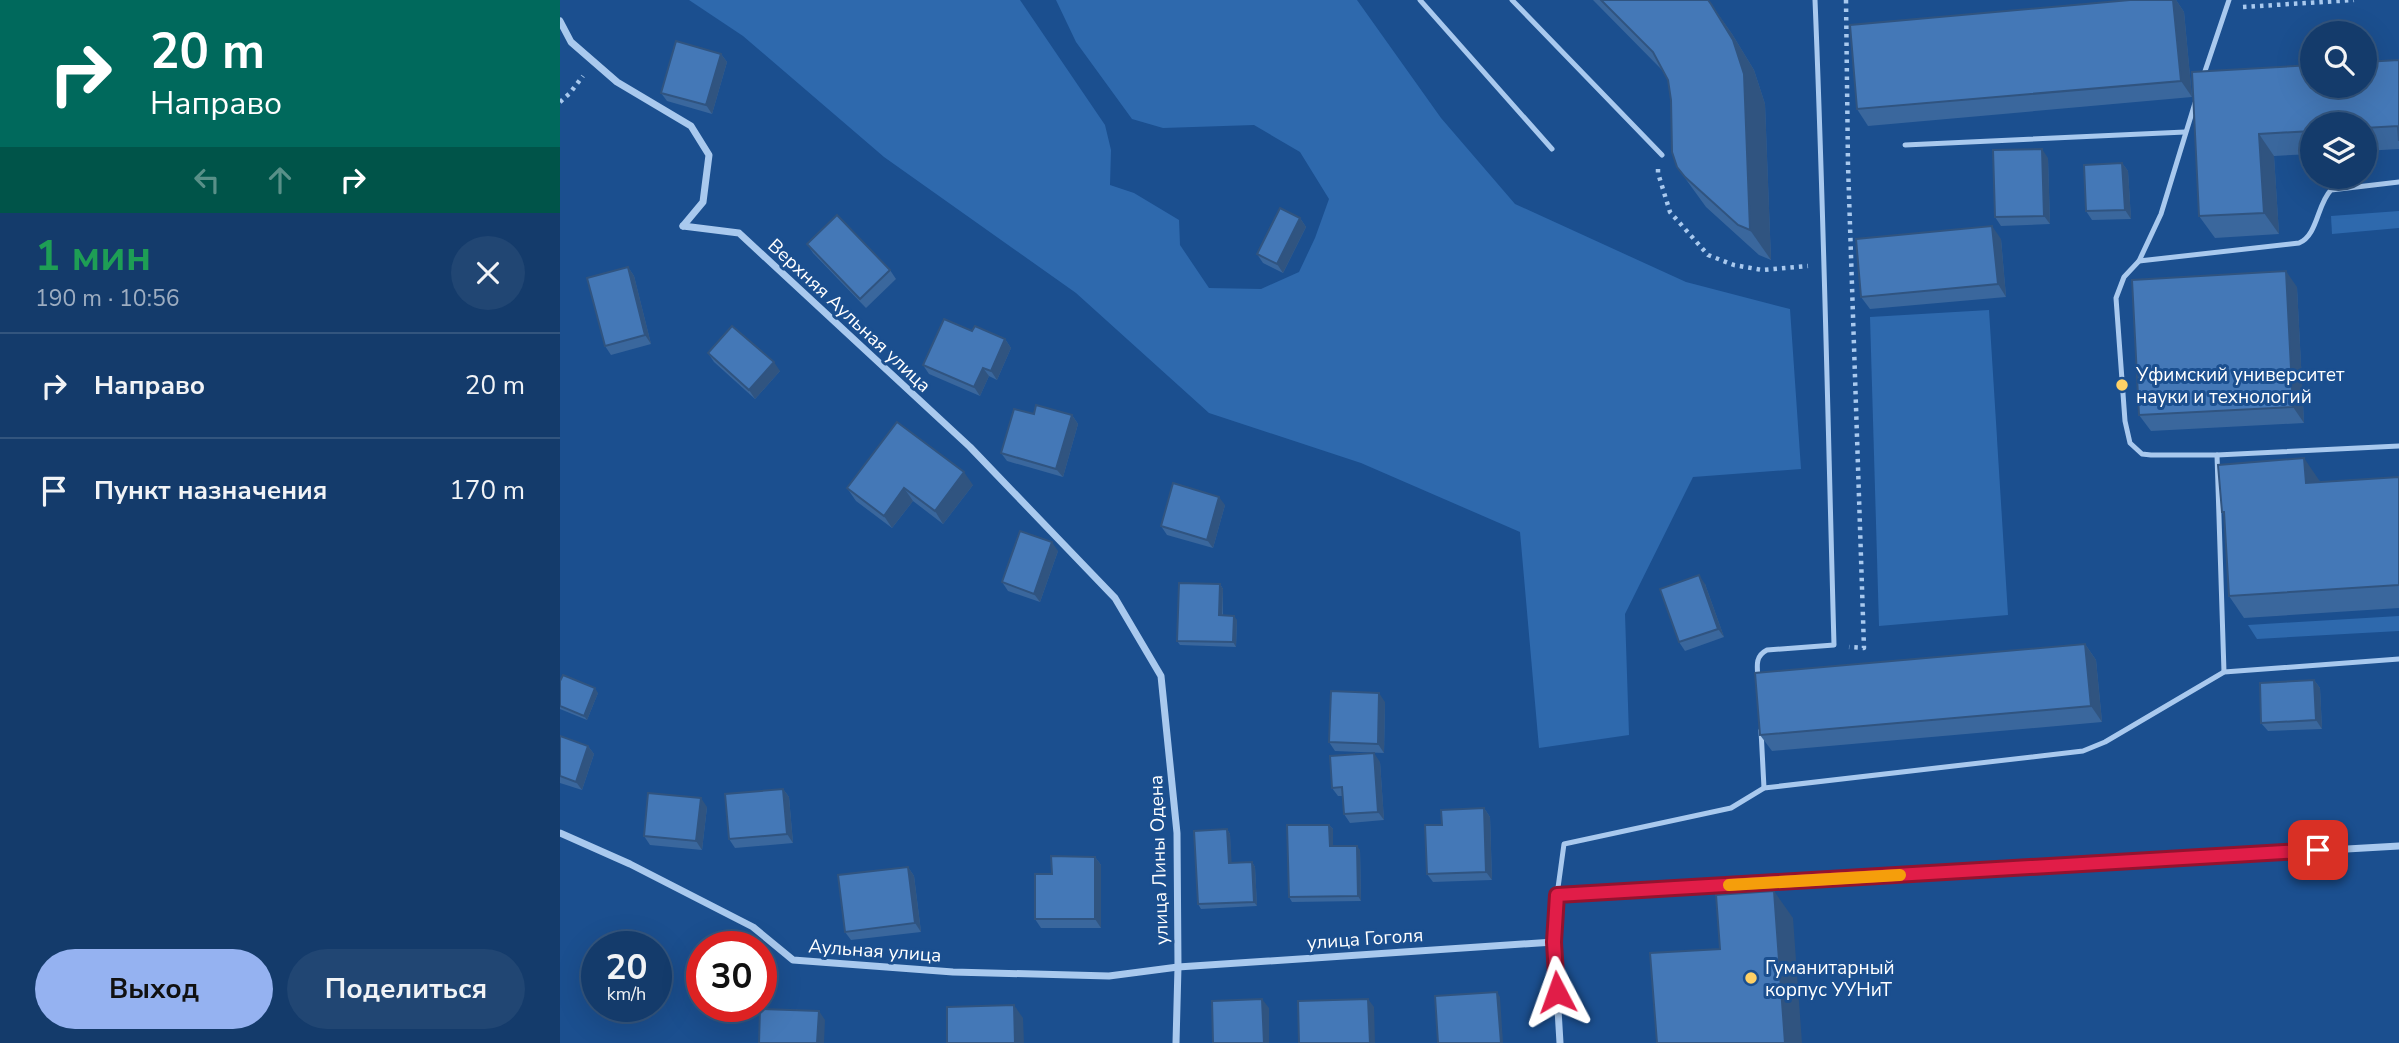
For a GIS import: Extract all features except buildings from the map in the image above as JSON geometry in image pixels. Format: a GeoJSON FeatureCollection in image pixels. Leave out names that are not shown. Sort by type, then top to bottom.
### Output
{"type":"FeatureCollection","features":[{"type":"Feature","properties":{"kind":"street","name":"Верхняя Аульная улица"},"geometry":{"type":"LineString","coordinates":[[560,21],[571,42],[617,82],[691,126],[709,155],[703,202],[683,226],[739,233],[970,447],[1115,598],[1161,676]]}},
{"type":"Feature","properties":{"kind":"street","name":"улица Лины Одена"},"geometry":{"type":"LineString","coordinates":[[1161,676],[1177,834],[1176,1043]]}},
{"type":"Feature","properties":{"kind":"street","name":"Аульная улица"},"geometry":{"type":"LineString","coordinates":[[560,833],[630,864],[753,927],[793,960],[953,972],[1110,976],[1178,967]]}},
{"type":"Feature","properties":{"kind":"street"},"geometry":{"type":"LineString","coordinates":[[1560,1043],[1554,942],[1557,895],[2399,846]]}},
{"type":"Feature","properties":{"kind":"street","name":"улица Гоголя"},"geometry":{"type":"LineString","coordinates":[[1178,967],[1554,942]]}},
{"type":"Feature","properties":{"kind":"lane"},"geometry":{"type":"LineString","coordinates":[[1420,0],[1552,149]]}},
{"type":"Feature","properties":{"kind":"lane"},"geometry":{"type":"LineString","coordinates":[[1512,0],[1662,155]]}},
{"type":"Feature","properties":{"kind":"lane"},"geometry":{"type":"LineString","coordinates":[[1758,687],[1757,660],[1763,652],[1772,649],[1834,645],[1822,264],[1822,166],[1815,0]]}},
{"type":"Feature","properties":{"kind":"lane"},"geometry":{"type":"LineString","coordinates":[[2201,83],[2229,0]]}},
{"type":"Feature","properties":{"kind":"lane"},"geometry":{"type":"LineString","coordinates":[[2197,95],[2161,214],[2140,261],[2124,277],[2116,298],[2124,421],[2130,443],[2142,454],[2151,455],[2217,455],[2399,446]]}},
{"type":"Feature","properties":{"kind":"lane"},"geometry":{"type":"LineString","coordinates":[[1905,145],[2185,132]]}},
{"type":"Feature","properties":{"kind":"lane"},"geometry":{"type":"LineString","coordinates":[[2140,261],[2299,243],[2307,238],[2320,212],[2323,199],[2331,190],[2399,182]]}},
{"type":"Feature","properties":{"kind":"lane"},"geometry":{"type":"LineString","coordinates":[[2217,455],[2224,672]]}},
{"type":"Feature","properties":{"kind":"lane"},"geometry":{"type":"LineString","coordinates":[[1557,895],[1564,844],[1731,808],[1764,788],[2083,751],[2105,742],[2224,672],[2399,659]]}},
{"type":"Feature","properties":{"kind":"lane"},"geometry":{"type":"LineString","coordinates":[[1760,725],[1764,788]]}},
{"type":"Feature","properties":{"kind":"path"},"geometry":{"type":"LineString","coordinates":[[1834,645],[1864,648],[1848,178],[1846,0]]}},
{"type":"Feature","properties":{"kind":"path"},"geometry":{"type":"LineString","coordinates":[[2226,8],[2354,0]]}},
{"type":"Feature","properties":{"kind":"path"},"geometry":{"type":"LineString","coordinates":[[560,102],[594,61]]}},
{"type":"Feature","properties":{"kind":"path"},"geometry":{"type":"LineString","coordinates":[[1662,155],[1657,173],[1670,212],[1708,255],[1734,265],[1762,270],[1822,264]]}},
{"type":"Feature","properties":{"kind":"shaded area"},"geometry":{"type":"Polygon","coordinates":[[[689,0],[1020,0],[1105,125],[1111,150],[1110,185],[1134,193],[1179,220],[1180,245],[1209,288],[1261,289],[1299,272],[1329,199],[1300,152],[1254,125],[1163,128],[1132,119],[1076,42],[1056,0],[1357,0],[1441,118],[1515,204],[1686,282],[1790,309],[1801,469],[1693,477],[1625,614],[1629,735],[1539,748],[1520,532],[1361,463],[1209,413],[1076,293],[884,157],[743,36],[689,0]]]}},
{"type":"Feature","properties":{"kind":"shaded area"},"geometry":{"type":"Polygon","coordinates":[[[2399,211],[2399,228],[2332,234],[2331,216],[2399,211]]]}},
{"type":"Feature","properties":{"kind":"shaded area"},"geometry":{"type":"Polygon","coordinates":[[[1989,310],[2008,615],[1879,626],[1870,317],[1989,310]]]}},
{"type":"Feature","properties":{"kind":"shaded area"},"geometry":{"type":"Polygon","coordinates":[[[2399,616],[2399,631],[2257,639],[2248,625],[2399,616]]]}},
{"type":"Feature","properties":{"kind":"slow traffic"},"geometry":{"type":"LineString","coordinates":[[1729,885],[1900,875]]}},
{"type":"Feature","properties":{"kind":"place","name":"Уфимский университет науки и технологий"},"geometry":{"type":"Point","coordinates":[2122,385]}},
{"type":"Feature","properties":{"kind":"place","name":"Гуманитарный корпус УУНиТ"},"geometry":{"type":"Point","coordinates":[1751,978]}},
{"type":"Feature","properties":{"kind":"route"},"geometry":{"type":"LineString","coordinates":[[1557,992],[1554,942],[1557,895],[2318,850]]}}]}
